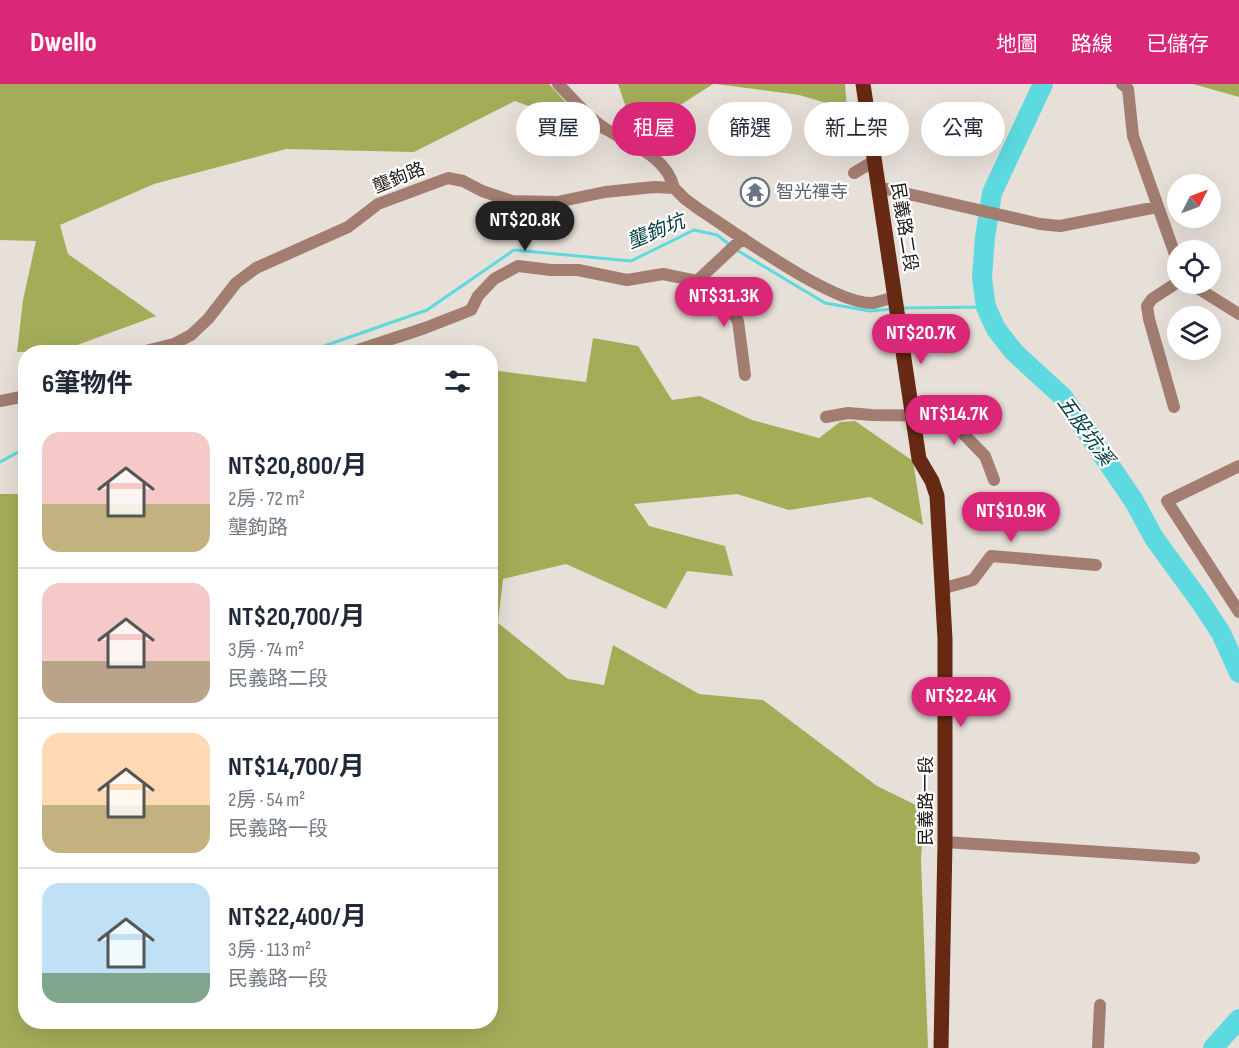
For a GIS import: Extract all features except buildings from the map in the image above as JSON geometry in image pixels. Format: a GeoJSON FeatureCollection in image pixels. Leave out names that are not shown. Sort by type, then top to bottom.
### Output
{"type":"FeatureCollection","features":[{"type":"Feature","properties":{"kind":"main road","name":"民義路二段"},"geometry":{"type":"LineString","coordinates":[[863,84],[912,416]]}},
{"type":"Feature","properties":{"kind":"main road","name":"民義路一段"},"geometry":{"type":"LineString","coordinates":[[912,416],[919,459],[932,481],[937,496],[945,639],[945,842],[941,1048]]}},
{"type":"Feature","properties":{"kind":"street"},"geometry":{"type":"LineString","coordinates":[[558,84],[596,122],[649,154],[665,169],[674,188],[685,200],[736,244],[851,299],[896,307]]}},
{"type":"Feature","properties":{"kind":"street"},"geometry":{"type":"LineString","coordinates":[[1122,84],[1128,89],[1133,136],[1169,240]]}},
{"type":"Feature","properties":{"kind":"street"},"geometry":{"type":"LineString","coordinates":[[854,173],[874,161]]}},
{"type":"Feature","properties":{"kind":"street","name":"壟鉤路"},"geometry":{"type":"LineString","coordinates":[[170,345],[192,335],[208,319],[236,283],[256,268],[348,227],[378,204],[448,178],[463,181],[482,191],[512,201],[557,202],[604,192],[654,187],[674,188]]}},
{"type":"Feature","properties":{"kind":"street"},"geometry":{"type":"LineString","coordinates":[[878,187],[1040,224],[1060,226],[1157,207]]}},
{"type":"Feature","properties":{"kind":"street"},"geometry":{"type":"LineString","coordinates":[[697,281],[736,244]]}},
{"type":"Feature","properties":{"kind":"street"},"geometry":{"type":"LineString","coordinates":[[373,345],[471,310],[478,296],[494,279],[518,266],[578,270],[627,280],[663,274],[697,281],[726,301],[738,321],[745,375]]}},
{"type":"Feature","properties":{"kind":"street"},"geometry":{"type":"LineString","coordinates":[[1167,289],[1152,299],[1147,306],[1174,407]]}},
{"type":"Feature","properties":{"kind":"street"},"geometry":{"type":"LineString","coordinates":[[1205,294],[1239,314]]}},
{"type":"Feature","properties":{"kind":"street"},"geometry":{"type":"LineString","coordinates":[[0,401],[18,398]]}},
{"type":"Feature","properties":{"kind":"street"},"geometry":{"type":"LineString","coordinates":[[826,417],[848,413],[946,416],[985,456],[994,480]]}},
{"type":"Feature","properties":{"kind":"street"},"geometry":{"type":"LineString","coordinates":[[1239,466],[1167,501],[1239,612]]}},
{"type":"Feature","properties":{"kind":"street"},"geometry":{"type":"LineString","coordinates":[[941,589],[973,580],[991,556],[1096,565]]}},
{"type":"Feature","properties":{"kind":"street"},"geometry":{"type":"LineString","coordinates":[[945,842],[1194,858]]}},
{"type":"Feature","properties":{"kind":"street"},"geometry":{"type":"LineString","coordinates":[[1098,1048],[1100,1005]]}},
{"type":"Feature","properties":{"kind":"green space"},"geometry":{"type":"Polygon","coordinates":[[[0,84],[549,84],[565,102],[515,101],[414,152],[286,149],[154,184],[60,225],[68,254],[156,316],[77,345],[18,345],[17,352],[23,300],[36,241],[0,240],[0,84]]]}},
{"type":"Feature","properties":{"kind":"green space"},"geometry":{"type":"Polygon","coordinates":[[[618,84],[713,84],[685,102],[624,102],[618,84]]]}},
{"type":"Feature","properties":{"kind":"green space"},"geometry":{"type":"Polygon","coordinates":[[[716,84],[845,84],[846,102],[823,102],[799,95],[716,84]]]}},
{"type":"Feature","properties":{"kind":"green space"},"geometry":{"type":"Polygon","coordinates":[[[1193,84],[1239,84],[1239,97],[1193,84]]]}},
{"type":"Feature","properties":{"kind":"green space"},"geometry":{"type":"Polygon","coordinates":[[[600,127],[608,132],[607,136],[600,133],[600,127]]]}},
{"type":"Feature","properties":{"kind":"green space"},"geometry":{"type":"Polygon","coordinates":[[[593,338],[638,346],[672,400],[700,396],[752,420],[819,438],[840,422],[855,421],[913,461],[923,525],[870,497],[789,510],[737,494],[634,504],[649,526],[725,546],[733,576],[687,571],[666,609],[566,564],[503,579],[498,623],[498,371],[586,382],[593,338]]]}},
{"type":"Feature","properties":{"kind":"green space"},"geometry":{"type":"Polygon","coordinates":[[[0,494],[18,494],[18,1029],[498,1029],[498,623],[568,679],[604,685],[613,645],[699,694],[763,700],[877,786],[924,809],[921,860],[928,1048],[0,1048],[0,494]]]}},
{"type":"Feature","properties":{"kind":"waterway","name":"五股坑溪"},"geometry":{"type":"LineString","coordinates":[[1043,84],[992,193],[985,237],[982,278],[986,307],[996,329],[1014,352],[1063,397],[1134,501],[1154,538],[1221,633],[1239,673]]}},
{"type":"Feature","properties":{"kind":"waterway","name":"壟鉤坑"},"geometry":{"type":"LineString","coordinates":[[327,345],[427,310],[514,250],[631,261],[694,230],[717,235],[730,245]]}},
{"type":"Feature","properties":{"kind":"waterway","name":"壟鉤坑"},"geometry":{"type":"LineString","coordinates":[[735,249],[825,303],[870,311],[893,309]]}},
{"type":"Feature","properties":{"kind":"waterway","name":"壟鉤坑"},"geometry":{"type":"LineString","coordinates":[[902,308],[986,307]]}},
{"type":"Feature","properties":{"kind":"waterway","name":"壟鉤坑"},"geometry":{"type":"LineString","coordinates":[[0,462],[18,452]]}},
{"type":"Feature","properties":{"kind":"waterway","name":"五股坑溪"},"geometry":{"type":"LineString","coordinates":[[1213,1048],[1239,1019]]}},
{"type":"Feature","properties":{"kind":"place","name":"智光禪寺"},"geometry":{"type":"Point","coordinates":[755,192]}}]}
